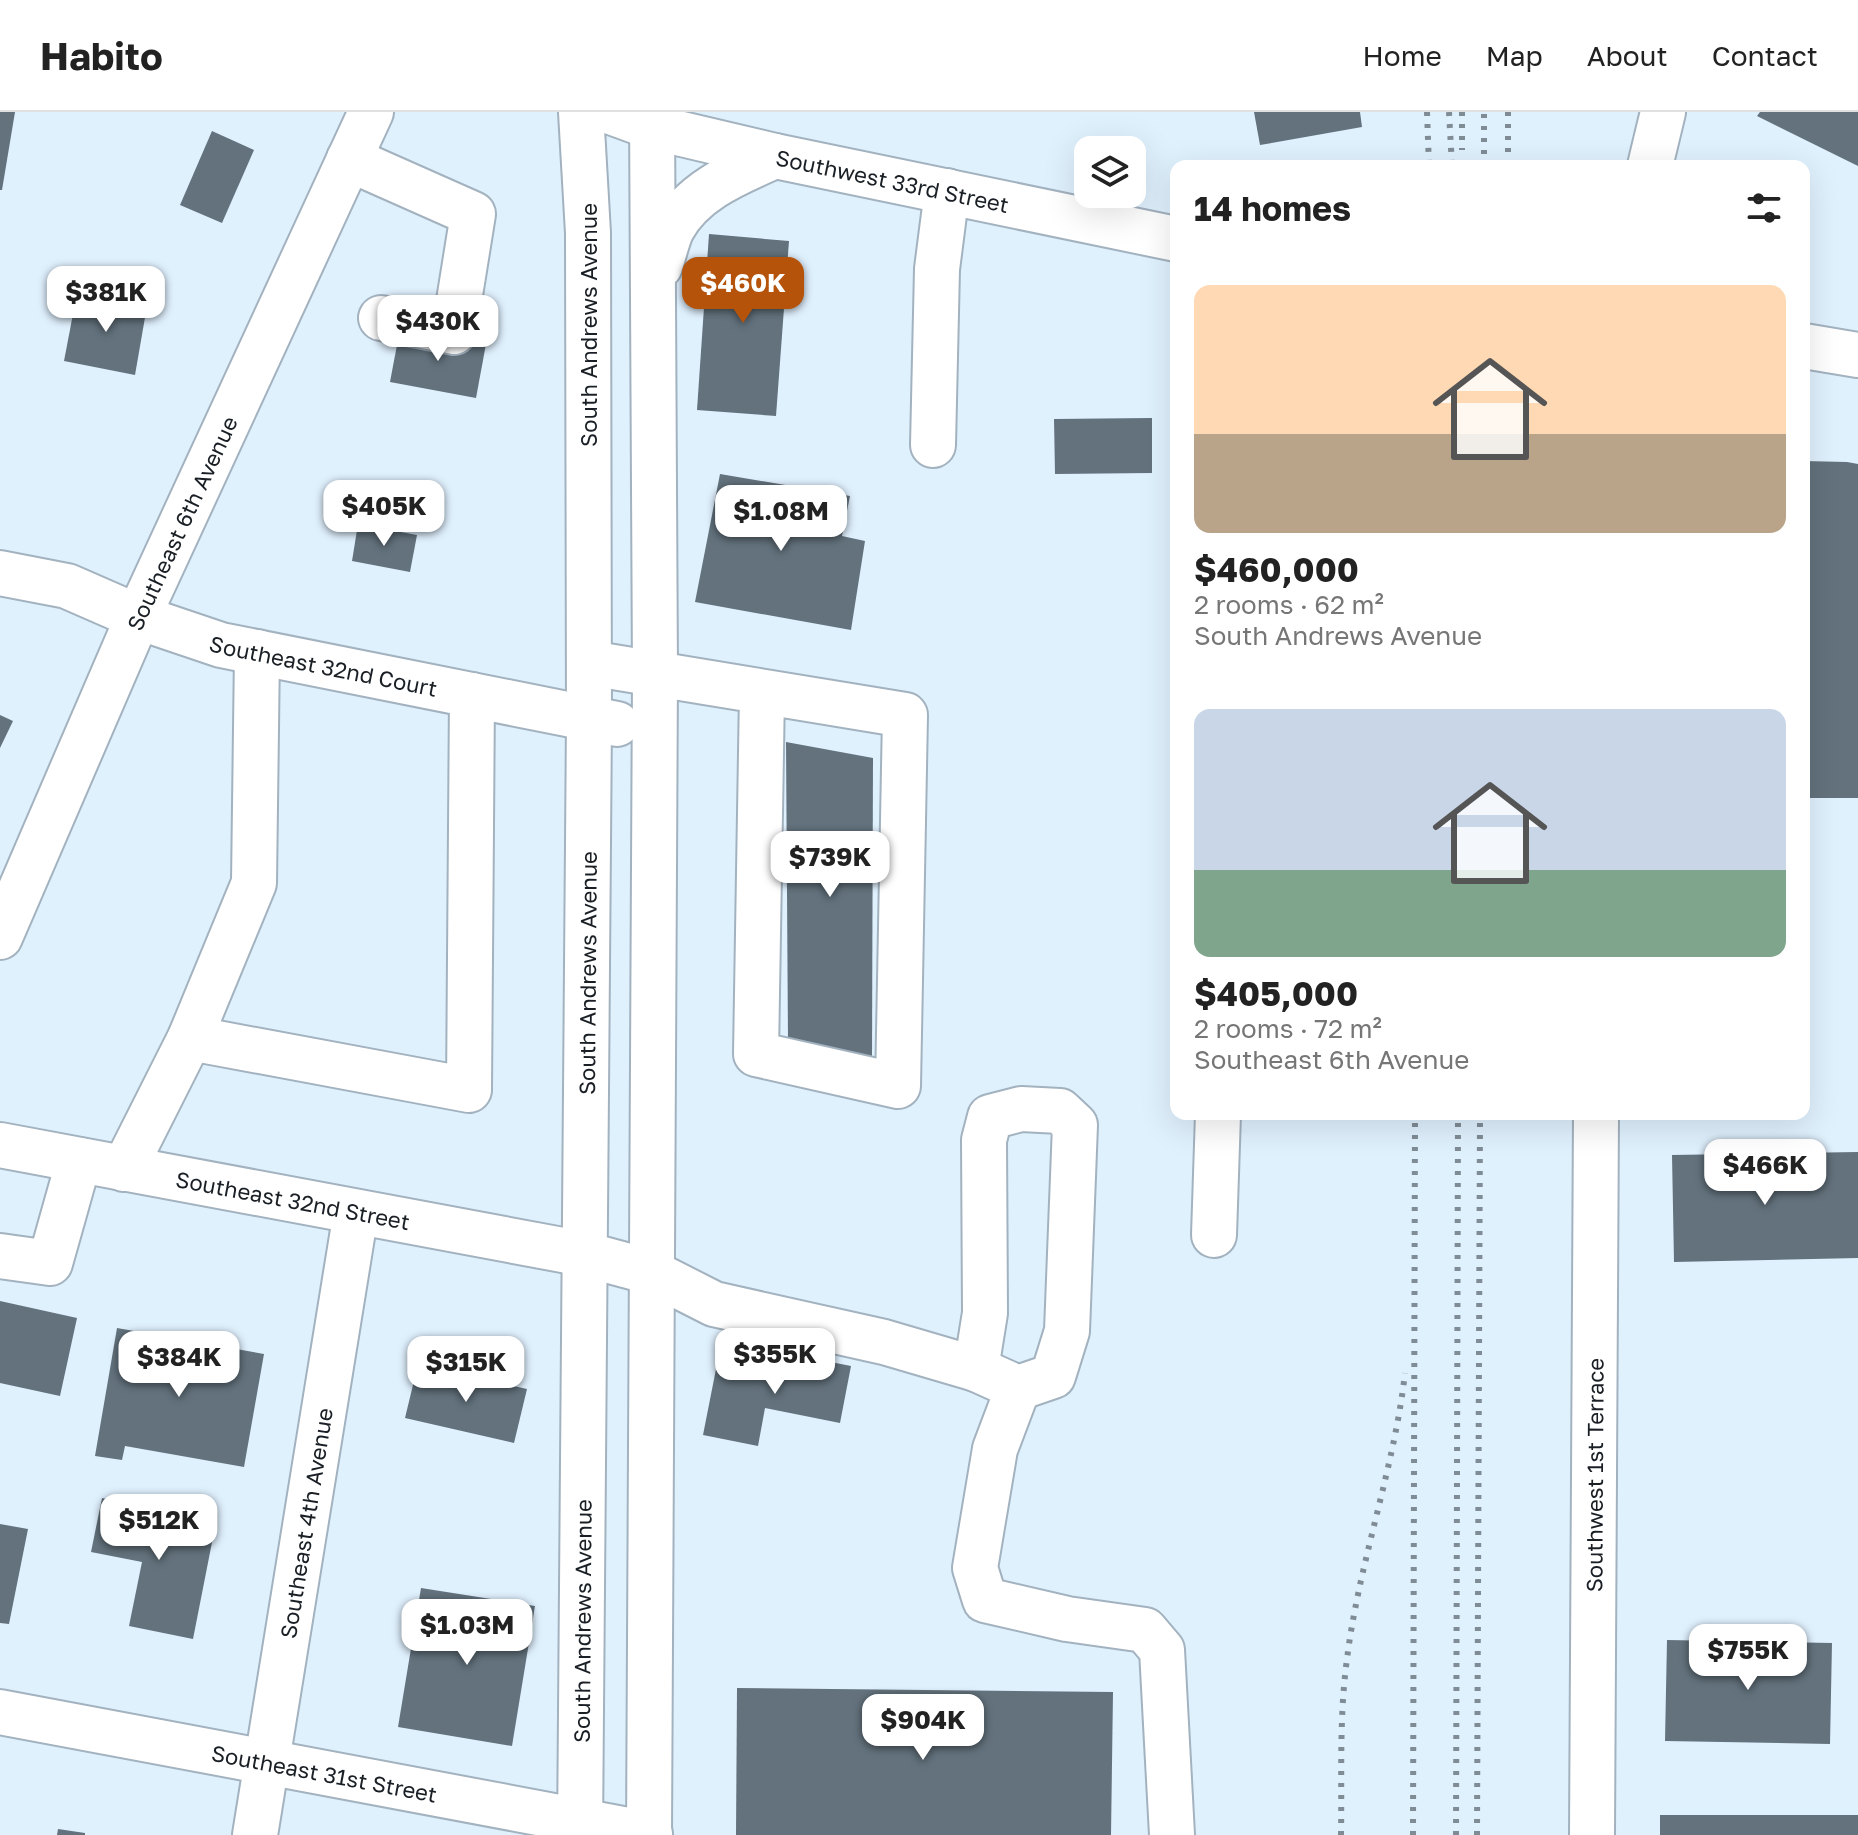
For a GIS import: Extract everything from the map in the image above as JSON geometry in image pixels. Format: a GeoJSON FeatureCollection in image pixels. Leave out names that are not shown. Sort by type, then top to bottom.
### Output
{"type":"FeatureCollection","features":[{"type":"Feature","properties":{"kind":"street","name":"Southeast 6th Avenue"},"geometry":{"type":"LineString","coordinates":[[0,937],[138,617],[371,112]]}},
{"type":"Feature","properties":{"kind":"street","name":"South Andrews Avenue"},"geometry":{"type":"LineString","coordinates":[[580,1828],[589,719],[588,233],[581,112]]}},
{"type":"Feature","properties":{"kind":"street","name":"Southwest 33rd Street"},"geometry":{"type":"LineString","coordinates":[[611,112],[652,120],[775,156],[1170,238]]}},
{"type":"Feature","properties":{"kind":"street"},"geometry":{"type":"LineString","coordinates":[[1651,160],[1663,112]]}},
{"type":"Feature","properties":{"kind":"street"},"geometry":{"type":"LineString","coordinates":[[650,1834],[655,674],[652,120]]}},
{"type":"Feature","properties":{"kind":"street"},"geometry":{"type":"LineString","coordinates":[[652,291],[671,231],[686,208],[737,173],[775,156]]}},
{"type":"Feature","properties":{"kind":"street"},"geometry":{"type":"LineString","coordinates":[[349,159],[473,214],[454,332],[381,318]]}},
{"type":"Feature","properties":{"kind":"street"},"geometry":{"type":"LineString","coordinates":[[933,445],[937,269],[947,191]]}},
{"type":"Feature","properties":{"kind":"street"},"geometry":{"type":"LineString","coordinates":[[1810,347],[1858,355]]}},
{"type":"Feature","properties":{"kind":"street","name":"Southeast 32nd Court"},"geometry":{"type":"LineString","coordinates":[[0,573],[67,586],[138,617],[221,645],[654,732]]}},
{"type":"Feature","properties":{"kind":"street"},"geometry":{"type":"LineString","coordinates":[[124,1169],[190,1038],[254,883],[257,652]]}},
{"type":"Feature","properties":{"kind":"street"},"geometry":{"type":"LineString","coordinates":[[589,663],[905,715],[898,1086],[756,1054],[762,692]]}},
{"type":"Feature","properties":{"kind":"street"},"geometry":{"type":"LineString","coordinates":[[190,1038],[469,1090],[472,695]]}},
{"type":"Feature","properties":{"kind":"street"},"geometry":{"type":"LineString","coordinates":[[976,1369],[985,1313],[984,1140],[990,1117],[1021,1109],[1060,1111],[1075,1125],[1067,1331],[1053,1376],[1018,1388],[995,1449],[975,1568],[985,1600],[1067,1619],[1145,1630],[1162,1650],[1172,1835]]}},
{"type":"Feature","properties":{"kind":"street"},"geometry":{"type":"LineString","coordinates":[[1214,1235],[1218,1120]]}},
{"type":"Feature","properties":{"kind":"street","name":"Southwest 1st Terrace"},"geometry":{"type":"LineString","coordinates":[[1592,1835],[1596,1120]]}},
{"type":"Feature","properties":{"kind":"street","name":"Southeast 32nd Street"},"geometry":{"type":"LineString","coordinates":[[0,1145],[584,1254],[651,1272],[714,1304],[884,1342],[976,1369],[1018,1388]]}},
{"type":"Feature","properties":{"kind":"street"},"geometry":{"type":"LineString","coordinates":[[0,1256],[50,1263],[79,1160]]}},
{"type":"Feature","properties":{"kind":"street","name":"Southeast 4th Avenue"},"geometry":{"type":"LineString","coordinates":[[255,1835],[356,1212]]}},
{"type":"Feature","properties":{"kind":"street","name":"Southeast 31st Street"},"geometry":{"type":"LineString","coordinates":[[0,1712],[267,1761],[580,1828],[650,1834]]}},
{"type":"Feature","properties":{"kind":"building"},"geometry":{"type":"Polygon","coordinates":[[[0,112],[15,112],[2,190],[0,190],[0,112]]]}},
{"type":"Feature","properties":{"kind":"building"},"geometry":{"type":"Polygon","coordinates":[[[1254,112],[1360,112],[1362,127],[1260,145],[1254,112]]]}},
{"type":"Feature","properties":{"kind":"building"},"geometry":{"type":"Polygon","coordinates":[[[1760,112],[1858,112],[1858,166],[1757,116],[1760,112]]]}},
{"type":"Feature","properties":{"kind":"building"},"geometry":{"type":"Polygon","coordinates":[[[212,131],[254,150],[222,223],[180,205],[212,131]]]}},
{"type":"Feature","properties":{"kind":"building"},"geometry":{"type":"Polygon","coordinates":[[[709,234],[789,241],[776,416],[697,410],[709,234]]]}},
{"type":"Feature","properties":{"kind":"building"},"geometry":{"type":"Polygon","coordinates":[[[77,293],[147,306],[135,375],[64,361],[77,293]]]}},
{"type":"Feature","properties":{"kind":"building"},"geometry":{"type":"Polygon","coordinates":[[[400,329],[486,344],[476,398],[390,382],[400,329]]]}},
{"type":"Feature","properties":{"kind":"building"},"geometry":{"type":"Polygon","coordinates":[[[1152,418],[1152,473],[1055,474],[1054,419],[1152,418]]]}},
{"type":"Feature","properties":{"kind":"building"},"geometry":{"type":"Polygon","coordinates":[[[1810,461],[1858,464],[1858,798],[1810,798],[1810,461]]]}},
{"type":"Feature","properties":{"kind":"building"},"geometry":{"type":"Polygon","coordinates":[[[720,474],[850,496],[842,536],[865,541],[851,630],[695,602],[720,474]]]}},
{"type":"Feature","properties":{"kind":"building"},"geometry":{"type":"Polygon","coordinates":[[[358,524],[417,535],[410,572],[352,561],[358,524]]]}},
{"type":"Feature","properties":{"kind":"building"},"geometry":{"type":"Polygon","coordinates":[[[0,715],[13,721],[0,748],[0,715]]]}},
{"type":"Feature","properties":{"kind":"building"},"geometry":{"type":"Polygon","coordinates":[[[786,742],[873,758],[872,1059],[788,1041],[786,742]]]}},
{"type":"Feature","properties":{"kind":"building"},"geometry":{"type":"Polygon","coordinates":[[[1858,1152],[1858,1258],[1674,1262],[1672,1155],[1858,1152]]]}},
{"type":"Feature","properties":{"kind":"building"},"geometry":{"type":"Polygon","coordinates":[[[0,1301],[77,1318],[60,1396],[0,1383],[0,1301]]]}},
{"type":"Feature","properties":{"kind":"building"},"geometry":{"type":"Polygon","coordinates":[[[117,1328],[264,1354],[244,1467],[125,1446],[122,1460],[95,1456],[117,1328]]]}},
{"type":"Feature","properties":{"kind":"building"},"geometry":{"type":"Polygon","coordinates":[[[770,1350],[851,1366],[840,1423],[765,1408],[758,1446],[703,1435],[716,1369],[765,1379],[770,1350]]]}},
{"type":"Feature","properties":{"kind":"building"},"geometry":{"type":"Polygon","coordinates":[[[418,1364],[527,1389],[514,1443],[405,1418],[418,1364]]]}},
{"type":"Feature","properties":{"kind":"building"},"geometry":{"type":"Polygon","coordinates":[[[102,1498],[216,1522],[193,1639],[129,1626],[142,1562],[91,1552],[102,1498]]]}},
{"type":"Feature","properties":{"kind":"building"},"geometry":{"type":"Polygon","coordinates":[[[0,1524],[28,1529],[9,1624],[0,1623],[0,1524]]]}},
{"type":"Feature","properties":{"kind":"building"},"geometry":{"type":"Polygon","coordinates":[[[421,1588],[535,1606],[512,1746],[398,1727],[421,1588]]]}},
{"type":"Feature","properties":{"kind":"building"},"geometry":{"type":"Polygon","coordinates":[[[1667,1640],[1832,1643],[1830,1744],[1665,1741],[1667,1640]]]}},
{"type":"Feature","properties":{"kind":"building"},"geometry":{"type":"Polygon","coordinates":[[[737,1688],[1113,1692],[1111,1835],[736,1835],[737,1688]]]}},
{"type":"Feature","properties":{"kind":"building"},"geometry":{"type":"Polygon","coordinates":[[[1660,1815],[1858,1815],[1858,1835],[1660,1835],[1660,1815]]]}},
{"type":"Feature","properties":{"kind":"building"},"geometry":{"type":"Polygon","coordinates":[[[58,1829],[85,1833],[85,1835],[57,1835],[58,1829]]]}},
{"type":"Feature","properties":{"kind":"railway"},"geometry":{"type":"LineString","coordinates":[[1427,112],[1429,160]]}},
{"type":"Feature","properties":{"kind":"railway"},"geometry":{"type":"LineString","coordinates":[[1449,112],[1452,160]]}},
{"type":"Feature","properties":{"kind":"railway"},"geometry":{"type":"LineString","coordinates":[[1462,112],[1462,150]]}},
{"type":"Feature","properties":{"kind":"railway"},"geometry":{"type":"LineString","coordinates":[[1484,112],[1484,160]]}},
{"type":"Feature","properties":{"kind":"railway"},"geometry":{"type":"LineString","coordinates":[[1508,112],[1508,160]]}},
{"type":"Feature","properties":{"kind":"railway"},"geometry":{"type":"LineString","coordinates":[[1413,1835],[1415,1120]]}},
{"type":"Feature","properties":{"kind":"railway"},"geometry":{"type":"LineString","coordinates":[[1456,1835],[1458,1120]]}},
{"type":"Feature","properties":{"kind":"railway"},"geometry":{"type":"LineString","coordinates":[[1477,1835],[1480,1120]]}},
{"type":"Feature","properties":{"kind":"railway"},"geometry":{"type":"LineString","coordinates":[[1341,1835],[1342,1725],[1347,1659],[1352,1623],[1393,1445],[1405,1373]]}}]}
